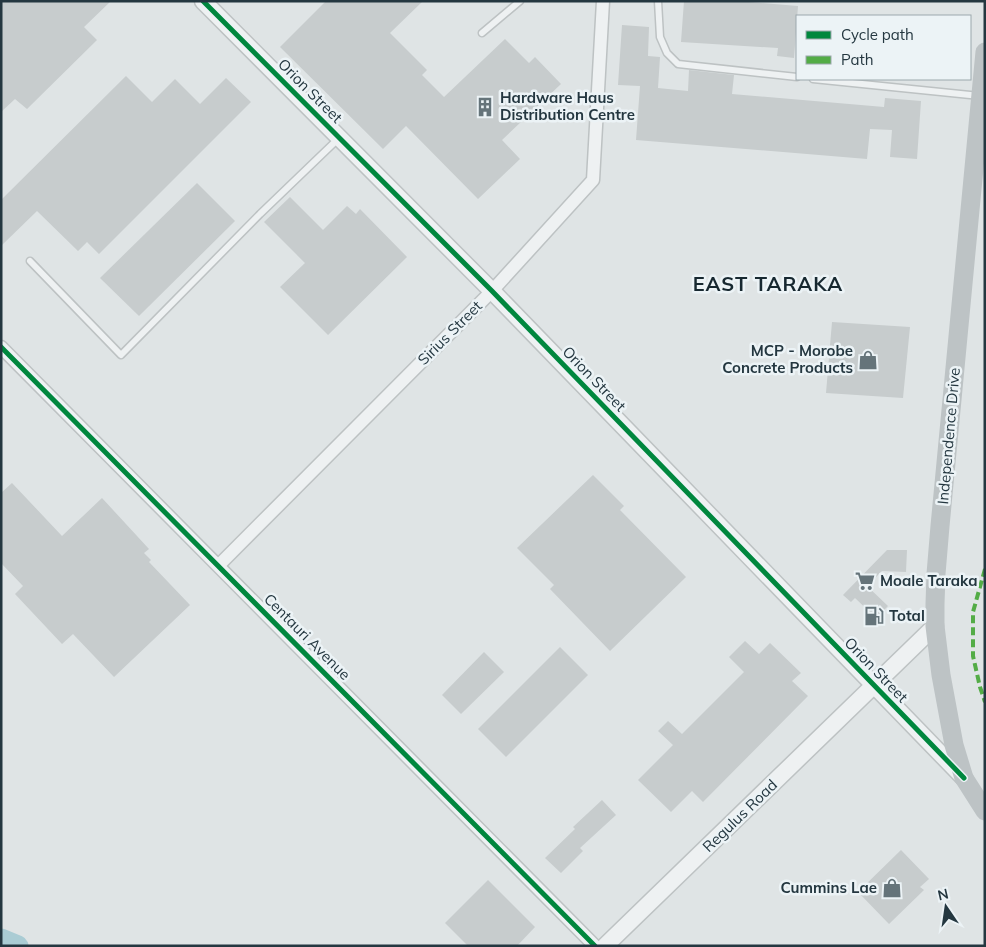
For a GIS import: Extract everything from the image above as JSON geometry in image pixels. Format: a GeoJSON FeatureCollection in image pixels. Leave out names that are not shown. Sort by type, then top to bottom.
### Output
{"type":"FeatureCollection","features":[{"type":"Feature","properties":{"kind":"main road","name":"Independence Drive"},"geometry":{"type":"LineString","coordinates":[[985,52],[937,565],[935,626],[941,675],[954,745],[964,778],[985,811]]}},
{"type":"Feature","properties":{"kind":"street","name":"Orion Street"},"geometry":{"type":"LineString","coordinates":[[203,1],[492,291],[964,778]]}},
{"type":"Feature","properties":{"kind":"street","name":"Sirius Street"},"geometry":{"type":"LineString","coordinates":[[219,565],[492,291],[593,180],[604,1]]}},
{"type":"Feature","properties":{"kind":"street","name":"Centauri Avenue"},"geometry":{"type":"LineString","coordinates":[[1,347],[595,946]]}},
{"type":"Feature","properties":{"kind":"street","name":"Regulus Road"},"geometry":{"type":"LineString","coordinates":[[605,946],[935,626]]}},
{"type":"Feature","properties":{"kind":"lane"},"geometry":{"type":"LineString","coordinates":[[482,33],[520,1]]}},
{"type":"Feature","properties":{"kind":"lane"},"geometry":{"type":"LineString","coordinates":[[658,1],[660,37],[667,53],[678,64],[796,77]]}},
{"type":"Feature","properties":{"kind":"lane"},"geometry":{"type":"LineString","coordinates":[[823,80],[981,96]]}},
{"type":"Feature","properties":{"kind":"lane"},"geometry":{"type":"LineString","coordinates":[[30,261],[120,354],[339,138]]}},
{"type":"Feature","properties":{"kind":"building"},"geometry":{"type":"Polygon","coordinates":[[[1,1],[111,1],[84,27],[97,40],[27,109],[15,99],[1,112],[1,1]]]}},
{"type":"Feature","properties":{"kind":"building"},"geometry":{"type":"Polygon","coordinates":[[[326,1],[423,1],[390,33],[427,70],[422,75],[444,97],[505,39],[529,63],[535,57],[561,84],[502,140],[520,159],[478,199],[406,126],[383,149],[280,47],[326,1]]]}},
{"type":"Feature","properties":{"kind":"building"},"geometry":{"type":"Polygon","coordinates":[[[684,1],[736,1],[798,6],[794,58],[777,56],[778,48],[681,42],[684,1]]]}},
{"type":"Feature","properties":{"kind":"building"},"geometry":{"type":"Polygon","coordinates":[[[622,25],[649,27],[648,56],[660,57],[658,88],[688,91],[689,70],[734,75],[732,94],[884,107],[885,98],[921,101],[917,159],[890,157],[892,130],[870,129],[867,159],[636,140],[640,86],[618,85],[622,25]]]}},
{"type":"Feature","properties":{"kind":"building"},"geometry":{"type":"Polygon","coordinates":[[[126,76],[152,102],[175,79],[200,104],[226,78],[251,102],[99,254],[87,242],[78,251],[37,211],[1,246],[1,200],[126,76]]]}},
{"type":"Feature","properties":{"kind":"building"},"geometry":{"type":"Polygon","coordinates":[[[197,183],[235,221],[139,316],[100,278],[197,183]]]}},
{"type":"Feature","properties":{"kind":"building"},"geometry":{"type":"Polygon","coordinates":[[[290,197],[323,230],[347,206],[356,214],[360,209],[407,257],[328,335],[280,287],[305,263],[264,222],[290,197]]]}},
{"type":"Feature","properties":{"kind":"building"},"geometry":{"type":"Polygon","coordinates":[[[832,322],[910,327],[903,398],[826,393],[832,322]]]}},
{"type":"Feature","properties":{"kind":"building"},"geometry":{"type":"Polygon","coordinates":[[[593,475],[624,506],[620,510],[686,577],[610,651],[550,589],[554,585],[517,548],[593,475]]]}},
{"type":"Feature","properties":{"kind":"building"},"geometry":{"type":"Polygon","coordinates":[[[12,483],[62,536],[102,498],[149,549],[144,553],[151,560],[149,562],[190,605],[114,677],[73,634],[62,644],[15,594],[23,586],[1,563],[1,493],[12,483]]]}},
{"type":"Feature","properties":{"kind":"building"},"geometry":{"type":"Polygon","coordinates":[[[887,550],[907,550],[906,572],[882,571],[867,586],[888,606],[876,618],[855,598],[851,602],[843,595],[887,550]]]}},
{"type":"Feature","properties":{"kind":"building"},"geometry":{"type":"Polygon","coordinates":[[[745,641],[759,654],[770,643],[801,673],[792,681],[808,696],[703,802],[692,791],[671,812],[638,780],[673,745],[658,731],[668,721],[682,734],[744,672],[729,657],[745,641]]]}},
{"type":"Feature","properties":{"kind":"building"},"geometry":{"type":"Polygon","coordinates":[[[560,647],[588,675],[506,757],[478,729],[560,647]]]}},
{"type":"Feature","properties":{"kind":"building"},"geometry":{"type":"Polygon","coordinates":[[[484,652],[504,672],[461,714],[442,695],[484,652]]]}},
{"type":"Feature","properties":{"kind":"building"},"geometry":{"type":"Polygon","coordinates":[[[602,800],[616,815],[580,848],[583,851],[561,873],[545,858],[575,829],[573,827],[602,800]]]}},
{"type":"Feature","properties":{"kind":"building","name":"Cummins Lae"},"geometry":{"type":"Polygon","coordinates":[[[901,850],[929,879],[920,887],[924,890],[889,924],[858,892],[901,850]]]}},
{"type":"Feature","properties":{"kind":"building"},"geometry":{"type":"Polygon","coordinates":[[[488,880],[535,927],[517,946],[468,946],[445,923],[488,880]]]}},
{"type":"Feature","properties":{"kind":"waterway"},"geometry":{"type":"LineString","coordinates":[[1,939],[18,946]]}},
{"type":"Feature","properties":{"kind":"marked path"},"geometry":{"type":"LineString","coordinates":[[985,569],[973,612],[973,656],[985,702]]}},
{"type":"Feature","properties":{"kind":"cycle path"},"geometry":{"type":"LineString","coordinates":[[203,1],[492,291],[964,778]]}},
{"type":"Feature","properties":{"kind":"cycle path"},"geometry":{"type":"LineString","coordinates":[[1,347],[595,946]]}},
{"type":"Feature","properties":{"kind":"place","name":"Hardware Haus Distribution Centre"},"geometry":{"type":"Point","coordinates":[485,107]}},
{"type":"Feature","properties":{"kind":"place","name":"MCP - Morobe Concrete Products"},"geometry":{"type":"Point","coordinates":[868,360]}},
{"type":"Feature","properties":{"kind":"place","name":"Moale Taraka"},"geometry":{"type":"Point","coordinates":[865,581]}},
{"type":"Feature","properties":{"kind":"place","name":"Total"},"geometry":{"type":"Point","coordinates":[874,616]}},
{"type":"Feature","properties":{"kind":"place","name":"Cummins Lae"},"geometry":{"type":"Point","coordinates":[892,888]}},
{"type":"Feature","properties":{"kind":"district","name":"EAST TARAKA"},"geometry":{"type":"Point","coordinates":[768,284]}}]}
